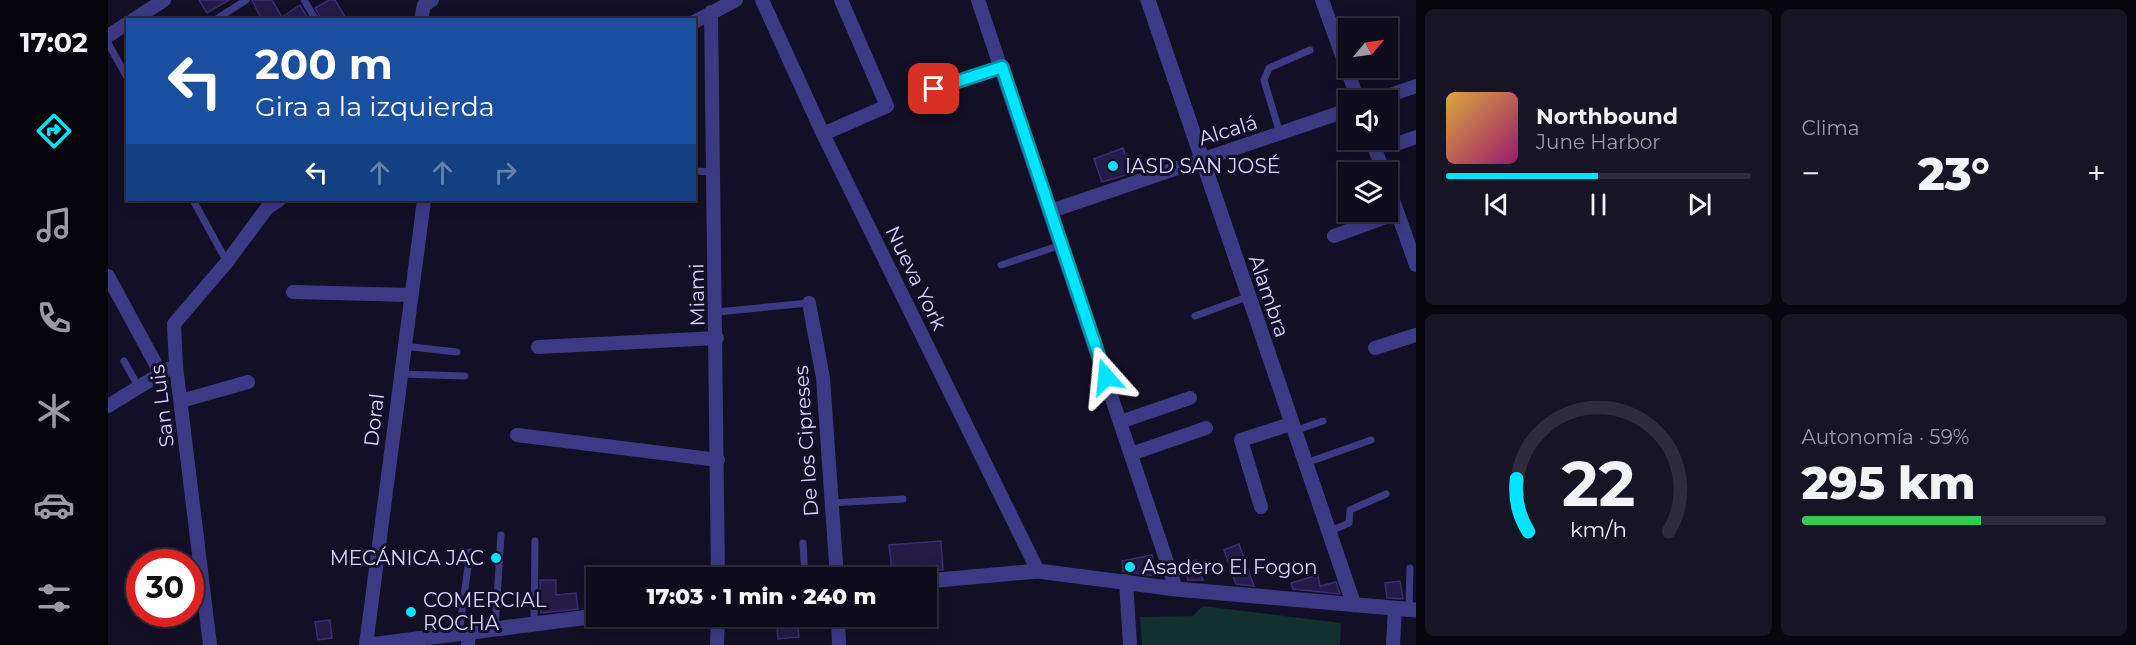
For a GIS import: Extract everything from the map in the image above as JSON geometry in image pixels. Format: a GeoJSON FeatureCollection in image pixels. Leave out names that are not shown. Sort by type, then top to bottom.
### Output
{"type":"FeatureCollection","features":[{"type":"Feature","properties":{"kind":"street"},"geometry":{"type":"LineString","coordinates":[[136,18],[164,0]]}},
{"type":"Feature","properties":{"kind":"street"},"geometry":{"type":"LineString","coordinates":[[421,18],[424,5],[432,0]]}},
{"type":"Feature","properties":{"kind":"street"},"geometry":{"type":"LineString","coordinates":[[696,21],[736,0]]}},
{"type":"Feature","properties":{"kind":"street","name":"Nueva York"},"geometry":{"type":"LineString","coordinates":[[762,0],[823,134],[1038,571]]}},
{"type":"Feature","properties":{"kind":"street"},"geometry":{"type":"LineString","coordinates":[[823,134],[887,106],[842,0]]}},
{"type":"Feature","properties":{"kind":"street"},"geometry":{"type":"LineString","coordinates":[[978,0],[1051,211],[1176,589]]}},
{"type":"Feature","properties":{"kind":"street","name":"Alambra"},"geometry":{"type":"LineString","coordinates":[[1148,0],[1247,297],[1354,605]]}},
{"type":"Feature","properties":{"kind":"street"},"geometry":{"type":"LineString","coordinates":[[1322,0],[1354,90]]}},
{"type":"Feature","properties":{"kind":"street","name":"Miami"},"geometry":{"type":"LineString","coordinates":[[711,12],[717,312],[718,567]]}},
{"type":"Feature","properties":{"kind":"street"},"geometry":{"type":"LineString","coordinates":[[108,36],[126,24]]}},
{"type":"Feature","properties":{"kind":"street"},"geometry":{"type":"LineString","coordinates":[[934,89],[1002,67]]}},
{"type":"Feature","properties":{"kind":"street"},"geometry":{"type":"LineString","coordinates":[[1398,92],[1416,86]]}},
{"type":"Feature","properties":{"kind":"street","name":"Alcalá"},"geometry":{"type":"LineString","coordinates":[[1051,211],[1201,158],[1280,135],[1338,114]]}},
{"type":"Feature","properties":{"kind":"street"},"geometry":{"type":"LineString","coordinates":[[1399,143],[1416,137]]}},
{"type":"Feature","properties":{"kind":"street","name":"San Luis"},"geometry":{"type":"LineString","coordinates":[[210,645],[176,366],[174,324],[227,262],[267,208],[278,201]]}},
{"type":"Feature","properties":{"kind":"street","name":"Doral"},"geometry":{"type":"LineString","coordinates":[[368,645],[403,346],[424,201]]}},
{"type":"Feature","properties":{"kind":"street"},"geometry":{"type":"LineString","coordinates":[[1398,216],[1416,266]]}},
{"type":"Feature","properties":{"kind":"street"},"geometry":{"type":"LineString","coordinates":[[1334,236],[1372,222]]}},
{"type":"Feature","properties":{"kind":"street"},"geometry":{"type":"LineString","coordinates":[[108,276],[160,372]]}},
{"type":"Feature","properties":{"kind":"street"},"geometry":{"type":"LineString","coordinates":[[293,292],[410,295]]}},
{"type":"Feature","properties":{"kind":"street","name":"De los Cipreses"},"geometry":{"type":"LineString","coordinates":[[809,303],[823,378],[836,567]]}},
{"type":"Feature","properties":{"kind":"street"},"geometry":{"type":"LineString","coordinates":[[1375,348],[1416,334]]}},
{"type":"Feature","properties":{"kind":"street"},"geometry":{"type":"LineString","coordinates":[[538,347],[717,338]]}},
{"type":"Feature","properties":{"kind":"street"},"geometry":{"type":"LineString","coordinates":[[110,401],[160,372],[176,366]]}},
{"type":"Feature","properties":{"kind":"street"},"geometry":{"type":"LineString","coordinates":[[181,401],[248,382]]}},
{"type":"Feature","properties":{"kind":"street"},"geometry":{"type":"LineString","coordinates":[[1120,422],[1190,398]]}},
{"type":"Feature","properties":{"kind":"street"},"geometry":{"type":"LineString","coordinates":[[1131,454],[1206,428]]}},
{"type":"Feature","properties":{"kind":"street"},"geometry":{"type":"LineString","coordinates":[[1261,507],[1241,440],[1292,428]]}},
{"type":"Feature","properties":{"kind":"street"},"geometry":{"type":"LineString","coordinates":[[517,435],[718,460]]}},
{"type":"Feature","properties":{"kind":"street"},"geometry":{"type":"LineString","coordinates":[[937,580],[1038,571],[1176,589],[1407,610],[1393,645]]}},
{"type":"Feature","properties":{"kind":"street"},"geometry":{"type":"LineString","coordinates":[[1126,581],[1130,645]]}},
{"type":"Feature","properties":{"kind":"street"},"geometry":{"type":"LineString","coordinates":[[368,645],[466,637],[495,629],[586,617]]}},
{"type":"Feature","properties":{"kind":"street"},"geometry":{"type":"LineString","coordinates":[[717,645],[718,627]]}},
{"type":"Feature","properties":{"kind":"street"},"geometry":{"type":"LineString","coordinates":[[838,627],[839,645]]}},
{"type":"Feature","properties":{"kind":"lane"},"geometry":{"type":"LineString","coordinates":[[218,18],[246,0]]}},
{"type":"Feature","properties":{"kind":"lane"},"geometry":{"type":"LineString","coordinates":[[304,0],[315,18]]}},
{"type":"Feature","properties":{"kind":"lane"},"geometry":{"type":"LineString","coordinates":[[108,43],[126,75]]}},
{"type":"Feature","properties":{"kind":"lane"},"geometry":{"type":"LineString","coordinates":[[1280,135],[1264,80],[1265,73],[1269,68],[1310,50]]}},
{"type":"Feature","properties":{"kind":"lane"},"geometry":{"type":"LineString","coordinates":[[696,171],[714,172]]}},
{"type":"Feature","properties":{"kind":"lane"},"geometry":{"type":"LineString","coordinates":[[194,201],[227,262]]}},
{"type":"Feature","properties":{"kind":"lane"},"geometry":{"type":"LineString","coordinates":[[1001,265],[1061,245]]}},
{"type":"Feature","properties":{"kind":"lane"},"geometry":{"type":"LineString","coordinates":[[1195,316],[1247,297]]}},
{"type":"Feature","properties":{"kind":"lane"},"geometry":{"type":"LineString","coordinates":[[717,312],[809,303]]}},
{"type":"Feature","properties":{"kind":"lane"},"geometry":{"type":"LineString","coordinates":[[403,346],[457,352]]}},
{"type":"Feature","properties":{"kind":"lane"},"geometry":{"type":"LineString","coordinates":[[124,361],[138,386]]}},
{"type":"Feature","properties":{"kind":"lane"},"geometry":{"type":"LineString","coordinates":[[400,374],[465,376]]}},
{"type":"Feature","properties":{"kind":"lane"},"geometry":{"type":"LineString","coordinates":[[1292,428],[1323,422]]}},
{"type":"Feature","properties":{"kind":"lane"},"geometry":{"type":"LineString","coordinates":[[1304,464],[1371,440]]}},
{"type":"Feature","properties":{"kind":"lane"},"geometry":{"type":"LineString","coordinates":[[1328,532],[1349,523],[1350,510],[1386,495]]}},
{"type":"Feature","properties":{"kind":"lane"},"geometry":{"type":"LineString","coordinates":[[830,503],[903,498]]}},
{"type":"Feature","properties":{"kind":"lane"},"geometry":{"type":"LineString","coordinates":[[495,629],[501,535]]}},
{"type":"Feature","properties":{"kind":"lane"},"geometry":{"type":"LineString","coordinates":[[534,623],[535,541]]}},
{"type":"Feature","properties":{"kind":"lane"},"geometry":{"type":"LineString","coordinates":[[804,543],[805,567]]}},
{"type":"Feature","properties":{"kind":"lane"},"geometry":{"type":"LineString","coordinates":[[466,637],[470,552]]}},
{"type":"Feature","properties":{"kind":"lane"},"geometry":{"type":"LineString","coordinates":[[1407,610],[1410,568]]}},
{"type":"Feature","properties":{"kind":"green space"},"geometry":{"type":"Polygon","coordinates":[[[1203,606],[1341,623],[1340,645],[1142,645],[1140,617],[1193,616],[1203,606]]]}},
{"type":"Feature","properties":{"kind":"building"},"geometry":{"type":"Polygon","coordinates":[[[199,0],[229,0],[207,13],[199,0]]]}},
{"type":"Feature","properties":{"kind":"building"},"geometry":{"type":"Polygon","coordinates":[[[252,0],[272,0],[282,17],[300,5],[308,18],[261,18],[252,0]]]}},
{"type":"Feature","properties":{"kind":"building"},"geometry":{"type":"Polygon","coordinates":[[[329,0],[335,0],[346,18],[321,18],[315,8],[329,0]]]}},
{"type":"Feature","properties":{"kind":"building","name":"IASD SAN JOSÉ"},"geometry":{"type":"Polygon","coordinates":[[[1123,148],[1132,173],[1102,182],[1094,159],[1123,148]]]}},
{"type":"Feature","properties":{"kind":"building"},"geometry":{"type":"Polygon","coordinates":[[[941,541],[943,570],[937,570],[937,567],[892,567],[889,545],[941,541]]]}},
{"type":"Feature","properties":{"kind":"building"},"geometry":{"type":"Polygon","coordinates":[[[1239,544],[1254,586],[1236,584],[1224,550],[1239,544]]]}},
{"type":"Feature","properties":{"kind":"building"},"geometry":{"type":"Polygon","coordinates":[[[1152,555],[1157,576],[1123,571],[1122,561],[1152,555]]]}},
{"type":"Feature","properties":{"kind":"building"},"geometry":{"type":"Polygon","coordinates":[[[1196,560],[1203,580],[1188,580],[1183,565],[1196,560]]]}},
{"type":"Feature","properties":{"kind":"building"},"geometry":{"type":"Polygon","coordinates":[[[1318,575],[1320,586],[1336,582],[1340,594],[1293,589],[1291,583],[1318,575]]]}},
{"type":"Feature","properties":{"kind":"building"},"geometry":{"type":"Polygon","coordinates":[[[540,580],[556,580],[556,595],[576,593],[578,609],[541,613],[540,580]]]}},
{"type":"Feature","properties":{"kind":"building"},"geometry":{"type":"Polygon","coordinates":[[[1400,581],[1403,599],[1387,598],[1385,583],[1400,581]]]}},
{"type":"Feature","properties":{"kind":"building"},"geometry":{"type":"Polygon","coordinates":[[[330,620],[332,638],[318,640],[315,622],[330,620]]]}},
{"type":"Feature","properties":{"kind":"building"},"geometry":{"type":"Polygon","coordinates":[[[777,627],[798,627],[799,637],[778,639],[777,627]]]}},
{"type":"Feature","properties":{"kind":"place","name":"IASD SAN JOSÉ"},"geometry":{"type":"Point","coordinates":[1113,166]}},
{"type":"Feature","properties":{"kind":"place","name":"MECÁNICA JAC"},"geometry":{"type":"Point","coordinates":[496,558]}},
{"type":"Feature","properties":{"kind":"place","name":"Asadero El Fogon"},"geometry":{"type":"Point","coordinates":[1130,567]}},
{"type":"Feature","properties":{"kind":"place","name":"COMERCIAL ROCHA"},"geometry":{"type":"Point","coordinates":[411,612]}},
{"type":"Feature","properties":{"kind":"route"},"geometry":{"type":"LineString","coordinates":[[934,89],[1002,67],[1106,377]]}}]}
